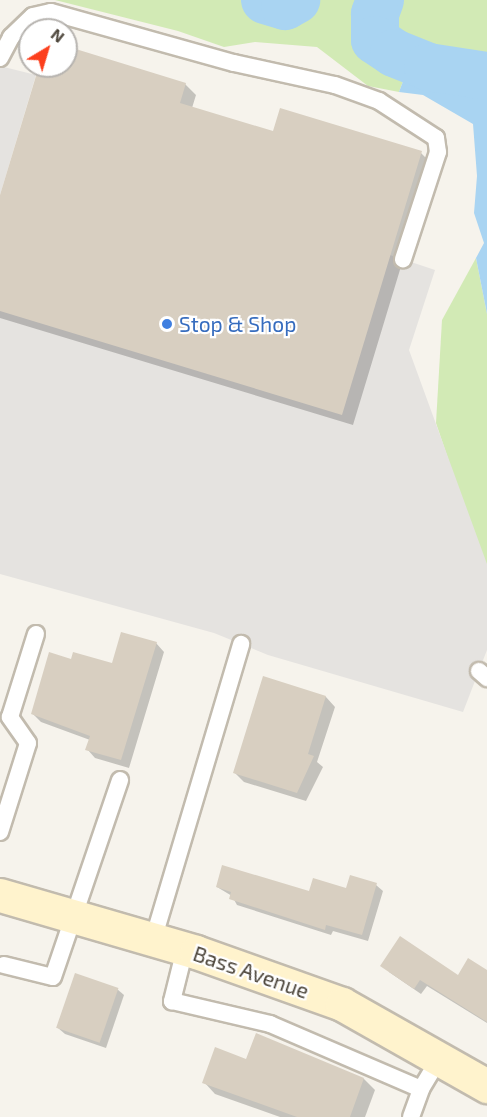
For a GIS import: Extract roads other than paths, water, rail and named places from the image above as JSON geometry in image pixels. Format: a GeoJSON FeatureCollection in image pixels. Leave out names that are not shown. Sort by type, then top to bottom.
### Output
{"type":"FeatureCollection","features":[{"type":"Feature","properties":{"kind":"main road","name":"Bass Avenue"},"geometry":{"type":"LineString","coordinates":[[0,895],[186,949],[342,1005],[487,1086]]}},
{"type":"Feature","properties":{"kind":"lane"},"geometry":{"type":"LineString","coordinates":[[0,58],[11,38],[33,16],[51,12],[234,63],[335,86],[379,100],[436,138],[437,145],[431,175],[403,259]]}},
{"type":"Feature","properties":{"kind":"lane"},"geometry":{"type":"LineString","coordinates":[[0,832],[28,743],[10,717],[36,634]]}},
{"type":"Feature","properties":{"kind":"lane"},"geometry":{"type":"LineString","coordinates":[[153,940],[241,644]]}},
{"type":"Feature","properties":{"kind":"lane"},"geometry":{"type":"LineString","coordinates":[[4,964],[53,977],[120,780]]}},
{"type":"Feature","properties":{"kind":"lane"},"geometry":{"type":"LineString","coordinates":[[186,949],[172,1002],[270,1024],[421,1089]]}},
{"type":"Feature","properties":{"kind":"lane"},"geometry":{"type":"LineString","coordinates":[[411,1117],[421,1089],[439,1059]]}},
{"type":"Feature","properties":{"kind":"water"},"geometry":{"type":"Polygon","coordinates":[[[431,62],[462,68],[487,78],[487,314],[476,258],[484,243],[474,213],[477,176],[473,124],[423,95],[399,92],[405,76],[415,65],[431,62]]]}},
{"type":"Feature","properties":{"kind":"waterway"},"geometry":{"type":"LineString","coordinates":[[265,0],[285,6],[296,0]]}},
{"type":"Feature","properties":{"kind":"waterway"},"geometry":{"type":"LineString","coordinates":[[380,0],[375,14],[375,40],[394,53],[428,67],[487,76]]}},
{"type":"Feature","properties":{"kind":"place","name":"Stop & Shop"},"geometry":{"type":"Point","coordinates":[167,324]}}]}
